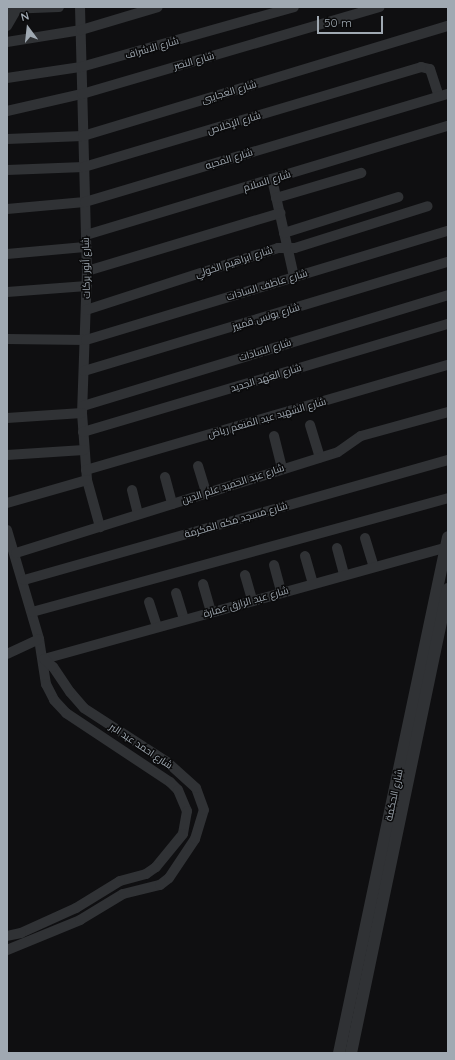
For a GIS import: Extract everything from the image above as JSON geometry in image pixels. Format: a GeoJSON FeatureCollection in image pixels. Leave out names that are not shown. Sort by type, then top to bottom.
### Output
{"type":"FeatureCollection","features":[{"type":"Feature","properties":{"kind":"street"},"geometry":{"type":"LineString","coordinates":[[7,26],[14,9],[59,7]]}},
{"type":"Feature","properties":{"kind":"street","name":"شارع أنور بركات"},"geometry":{"type":"LineString","coordinates":[[80,7],[86,235],[85,247],[87,270],[86,340],[82,409],[86,475],[100,527]]}},
{"type":"Feature","properties":{"kind":"street"},"geometry":{"type":"LineString","coordinates":[[7,42],[81,30],[158,7]]}},
{"type":"Feature","properties":{"kind":"street","name":"شارع الاشراف"},"geometry":{"type":"LineString","coordinates":[[7,78],[81,67],[294,7]]}},
{"type":"Feature","properties":{"kind":"street","name":"شارع النصر"},"geometry":{"type":"LineString","coordinates":[[7,111],[82,94],[380,7]]}},
{"type":"Feature","properties":{"kind":"street","name":"شارع العجايبى"},"geometry":{"type":"LineString","coordinates":[[7,139],[83,136],[448,26]]}},
{"type":"Feature","properties":{"kind":"street","name":"شارع الإخلاص"},"geometry":{"type":"LineString","coordinates":[[7,170],[84,167],[421,67],[430,68],[444,95]]}},
{"type":"Feature","properties":{"kind":"street","name":"شارع المحبه"},"geometry":{"type":"LineString","coordinates":[[7,209],[85,202],[444,95]]}},
{"type":"Feature","properties":{"kind":"street","name":"شارع السلام"},"geometry":{"type":"LineString","coordinates":[[86,235],[448,126]]}},
{"type":"Feature","properties":{"kind":"street"},"geometry":{"type":"LineString","coordinates":[[276,198],[361,172]]}},
{"type":"Feature","properties":{"kind":"street"},"geometry":{"type":"LineString","coordinates":[[272,179],[294,277]]}},
{"type":"Feature","properties":{"kind":"street"},"geometry":{"type":"LineString","coordinates":[[284,233],[398,197]]}},
{"type":"Feature","properties":{"kind":"street","name":"شارع ابراهيم الخولي"},"geometry":{"type":"LineString","coordinates":[[86,310],[278,248],[295,248],[428,206]]}},
{"type":"Feature","properties":{"kind":"street"},"geometry":{"type":"LineString","coordinates":[[87,270],[280,213]]}},
{"type":"Feature","properties":{"kind":"street","name":"شارع عاطف السادات"},"geometry":{"type":"LineString","coordinates":[[7,339],[86,340],[448,231]]}},
{"type":"Feature","properties":{"kind":"street"},"geometry":{"type":"LineString","coordinates":[[7,254],[85,247]]}},
{"type":"Feature","properties":{"kind":"street","name":"شارع يونس قمبيز"},"geometry":{"type":"LineString","coordinates":[[84,371],[448,262]]}},
{"type":"Feature","properties":{"kind":"street"},"geometry":{"type":"LineString","coordinates":[[7,292],[87,286]]}},
{"type":"Feature","properties":{"kind":"street","name":"شارع السادات"},"geometry":{"type":"LineString","coordinates":[[7,418],[82,409],[448,295]]}},
{"type":"Feature","properties":{"kind":"street","name":"شارع العهد الجديد"},"geometry":{"type":"LineString","coordinates":[[83,432],[448,324]]}},
{"type":"Feature","properties":{"kind":"street","name":"شارع الشهيد عبد المنعم رياض"},"geometry":{"type":"LineString","coordinates":[[7,503],[86,475],[448,365]]}},
{"type":"Feature","properties":{"kind":"street","name":"شارع عبد الحميد علم الدين"},"geometry":{"type":"LineString","coordinates":[[16,553],[347,448],[361,436],[448,412]]}},
{"type":"Feature","properties":{"kind":"street"},"geometry":{"type":"LineString","coordinates":[[310,425],[320,457]]}},
{"type":"Feature","properties":{"kind":"street"},"geometry":{"type":"LineString","coordinates":[[274,436],[282,469]]}},
{"type":"Feature","properties":{"kind":"street"},"geometry":{"type":"LineString","coordinates":[[7,455],[84,450]]}},
{"type":"Feature","properties":{"kind":"street","name":"شارع مسجد مكه المكرمة"},"geometry":{"type":"LineString","coordinates":[[24,580],[448,460]]}},
{"type":"Feature","properties":{"kind":"street"},"geometry":{"type":"LineString","coordinates":[[198,466],[206,493]]}},
{"type":"Feature","properties":{"kind":"street"},"geometry":{"type":"LineString","coordinates":[[165,476],[172,504]]}},
{"type":"Feature","properties":{"kind":"street"},"geometry":{"type":"LineString","coordinates":[[132,490],[138,514]]}},
{"type":"Feature","properties":{"kind":"street"},"geometry":{"type":"LineString","coordinates":[[32,612],[448,498]]}},
{"type":"Feature","properties":{"kind":"street","name":"شارع احمد عبد البر"},"geometry":{"type":"LineString","coordinates":[[7,530],[16,553],[40,639],[44,659],[46,684],[54,700],[66,713],[174,786],[184,800],[187,823],[176,843],[156,867],[146,874],[120,882],[69,912],[7,936]]}},
{"type":"Feature","properties":{"kind":"street"},"geometry":{"type":"LineString","coordinates":[[365,538],[374,567]]}},
{"type":"Feature","properties":{"kind":"street","name":"شارع عبد الرازق عمارة"},"geometry":{"type":"LineString","coordinates":[[44,659],[374,567],[447,544]]}},
{"type":"Feature","properties":{"kind":"street","name":"شارع الحكمة"},"geometry":{"type":"LineString","coordinates":[[339,1053],[447,544]]}},
{"type":"Feature","properties":{"kind":"street"},"geometry":{"type":"LineString","coordinates":[[337,548],[344,575]]}},
{"type":"Feature","properties":{"kind":"street"},"geometry":{"type":"LineString","coordinates":[[305,556],[313,584]]}},
{"type":"Feature","properties":{"kind":"street"},"geometry":{"type":"LineString","coordinates":[[274,564],[281,592]]}},
{"type":"Feature","properties":{"kind":"street"},"geometry":{"type":"LineString","coordinates":[[245,575],[252,600]]}},
{"type":"Feature","properties":{"kind":"street"},"geometry":{"type":"LineString","coordinates":[[203,584],[211,612]]}},
{"type":"Feature","properties":{"kind":"street","name":"شارع الحكمة"},"geometry":{"type":"LineString","coordinates":[[351,1053],[448,589]]}},
{"type":"Feature","properties":{"kind":"street"},"geometry":{"type":"LineString","coordinates":[[176,593],[184,620]]}},
{"type":"Feature","properties":{"kind":"street"},"geometry":{"type":"LineString","coordinates":[[149,602],[157,627]]}},
{"type":"Feature","properties":{"kind":"street"},"geometry":{"type":"LineString","coordinates":[[7,654],[40,639]]}},
{"type":"Feature","properties":{"kind":"street","name":"شارع احمد عبد البر"},"geometry":{"type":"LineString","coordinates":[[7,950],[80,920],[123,894],[160,885],[169,878],[195,839],[204,810],[196,788],[167,762],[84,708],[70,692],[53,667],[44,659]]}}]}
